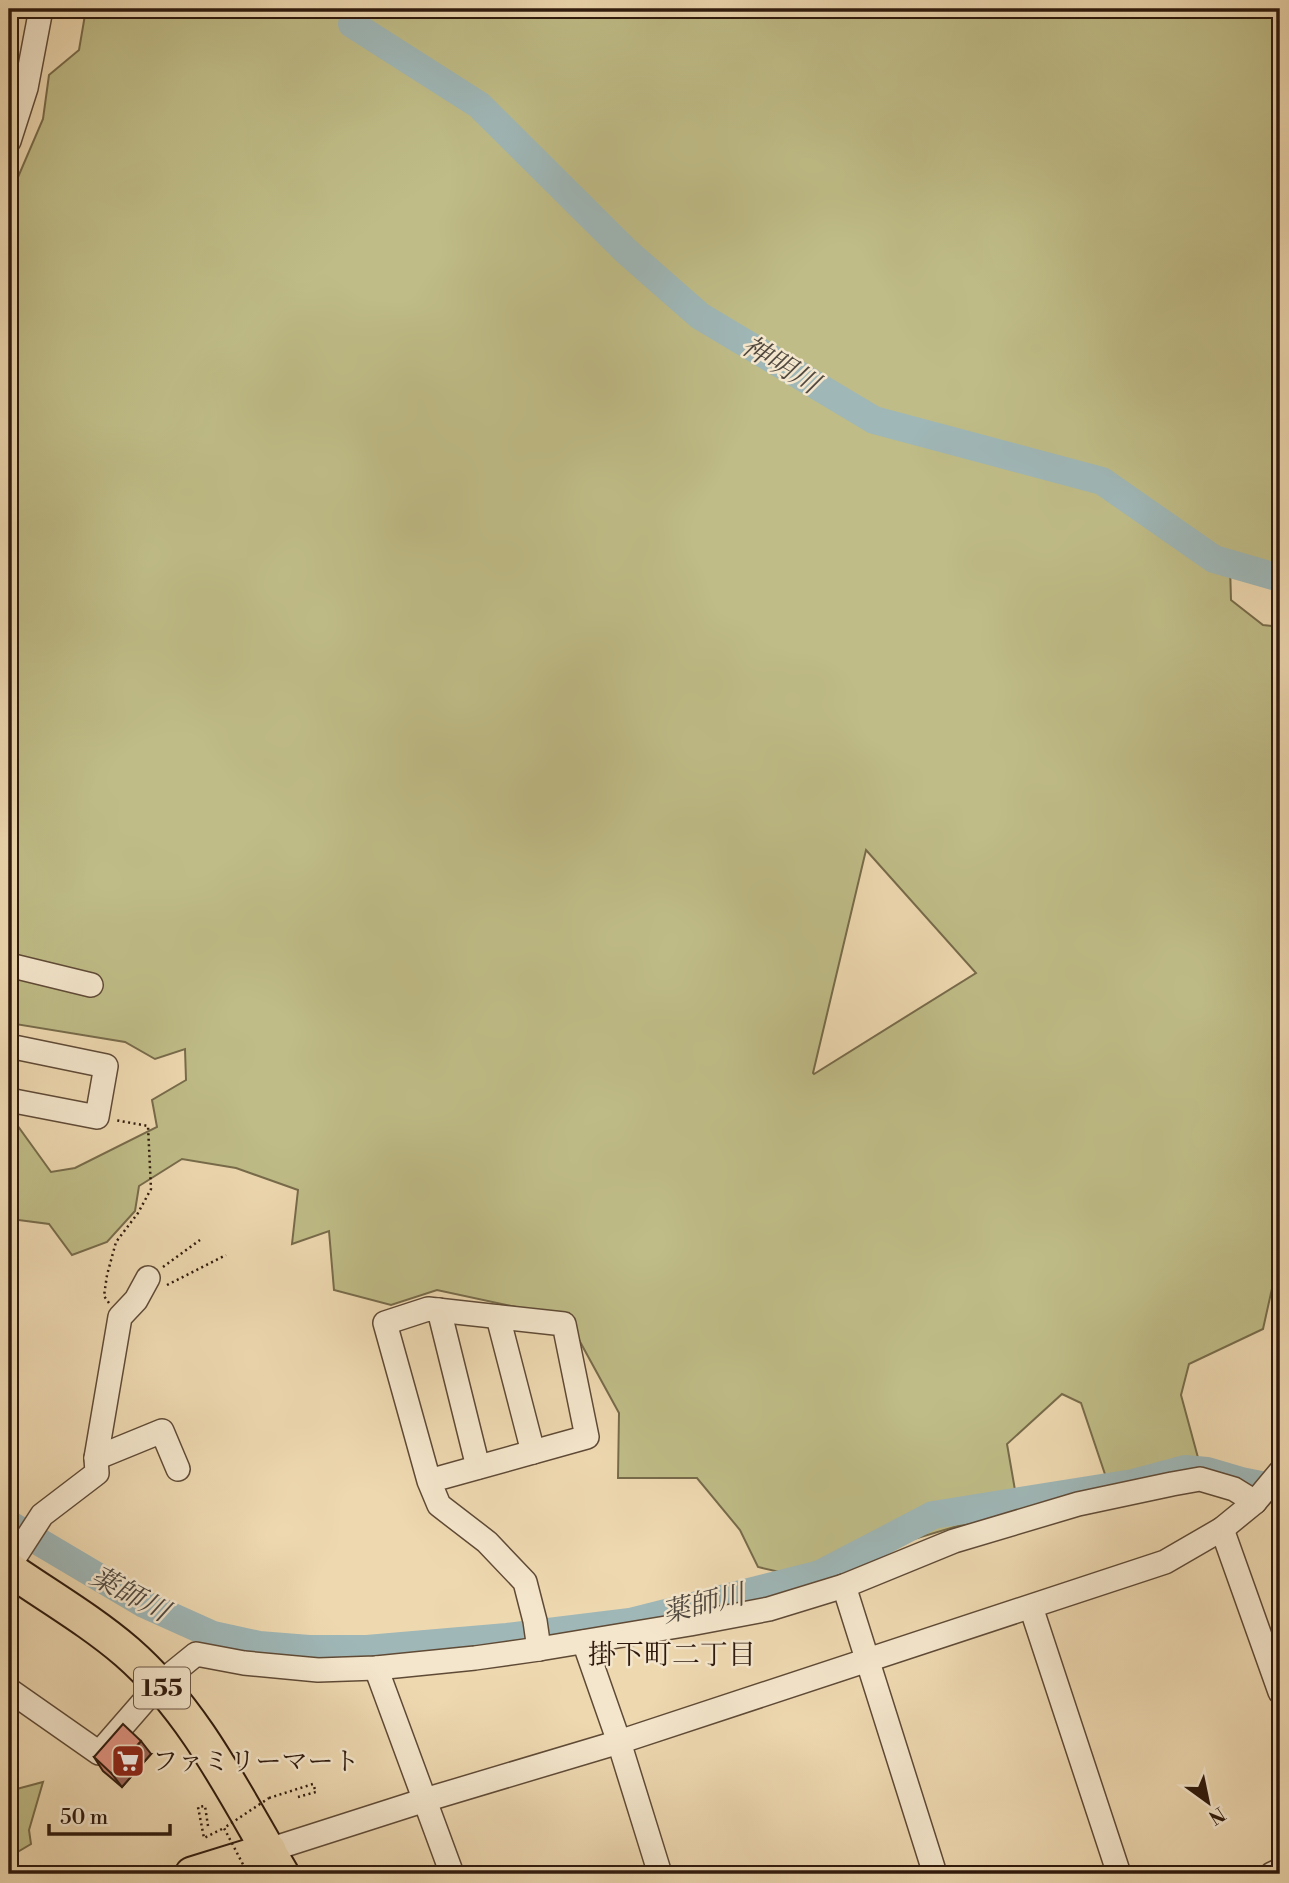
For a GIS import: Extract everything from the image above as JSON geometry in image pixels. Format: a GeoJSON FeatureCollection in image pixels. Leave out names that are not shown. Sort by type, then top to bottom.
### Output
{"type":"FeatureCollection","features":[{"type":"Feature","properties":{"kind":"highway","name":"155"},"geometry":{"type":"LineString","coordinates":[[9,1568],[127,1652],[159,1684],[210,1753],[269,1865]]}},
{"type":"Feature","properties":{"kind":"highway"},"geometry":{"type":"LineString","coordinates":[[192,1874],[269,1865]]}},
{"type":"Feature","properties":{"kind":"highway"},"geometry":{"type":"LineString","coordinates":[[242,1874],[269,1865]]}},
{"type":"Feature","properties":{"kind":"street"},"geometry":{"type":"LineString","coordinates":[[9,141],[26,88],[41,9]]}},
{"type":"Feature","properties":{"kind":"street"},"geometry":{"type":"LineString","coordinates":[[9,965],[91,985]]}},
{"type":"Feature","properties":{"kind":"street"},"geometry":{"type":"LineString","coordinates":[[9,1046],[106,1066],[97,1117],[9,1100]]}},
{"type":"Feature","properties":{"kind":"street"},"geometry":{"type":"LineString","coordinates":[[9,1568],[41,1515],[97,1473],[96,1458],[128,1308],[148,1278]]}},
{"type":"Feature","properties":{"kind":"street"},"geometry":{"type":"LineString","coordinates":[[429,1481],[587,1437],[564,1324],[428,1309],[385,1323],[429,1481],[439,1505],[487,1542],[524,1582],[535,1621],[539,1649]]}},
{"type":"Feature","properties":{"kind":"street"},"geometry":{"type":"LineString","coordinates":[[439,1310],[478,1467]]}},
{"type":"Feature","properties":{"kind":"street"},"geometry":{"type":"LineString","coordinates":[[498,1317],[533,1452]]}},
{"type":"Feature","properties":{"kind":"street"},"geometry":{"type":"LineString","coordinates":[[96,1458],[162,1431],[178,1469]]}},
{"type":"Feature","properties":{"kind":"street"},"geometry":{"type":"LineString","coordinates":[[269,1865],[425,1800],[619,1742],[1165,1562],[1222,1529],[1255,1502],[1280,1472]]}},
{"type":"Feature","properties":{"kind":"street"},"geometry":{"type":"LineString","coordinates":[[9,1690],[99,1753],[159,1684],[196,1654],[244,1663],[318,1670],[376,1668],[539,1649],[769,1609],[844,1586],[954,1541],[1077,1504],[1172,1484],[1200,1479],[1234,1489],[1255,1502]]}},
{"type":"Feature","properties":{"kind":"street"},"geometry":{"type":"LineString","coordinates":[[1222,1529],[1280,1692]]}},
{"type":"Feature","properties":{"kind":"street"},"geometry":{"type":"LineString","coordinates":[[844,1586],[935,1874]]}},
{"type":"Feature","properties":{"kind":"street"},"geometry":{"type":"LineString","coordinates":[[1031,1607],[1119,1874]]}},
{"type":"Feature","properties":{"kind":"street"},"geometry":{"type":"LineString","coordinates":[[584,1642],[619,1742],[660,1874]]}},
{"type":"Feature","properties":{"kind":"street"},"geometry":{"type":"LineString","coordinates":[[376,1668],[452,1874]]}},
{"type":"Feature","properties":{"kind":"street"},"geometry":{"type":"LineString","coordinates":[[1272,1874],[1280,1870]]}},
{"type":"Feature","properties":{"kind":"path"},"geometry":{"type":"LineString","coordinates":[[97,1117],[148,1126],[151,1189],[138,1213],[116,1242],[104,1296],[128,1308],[226,1255]]}},
{"type":"Feature","properties":{"kind":"path"},"geometry":{"type":"LineString","coordinates":[[148,1278],[200,1240]]}},
{"type":"Feature","properties":{"kind":"path"},"geometry":{"type":"LineString","coordinates":[[208,1826],[205,1806],[198,1807],[204,1838],[269,1798],[313,1784],[316,1792],[298,1797]]}},
{"type":"Feature","properties":{"kind":"path"},"geometry":{"type":"LineString","coordinates":[[224,1828],[269,1865]]}},
{"type":"Feature","properties":{"kind":"shaded area"},"geometry":{"type":"Polygon","coordinates":[[[86,9],[1280,9],[1280,567],[1230,565],[1231,600],[1263,625],[1280,627],[1280,1280],[1273,1284],[1263,1329],[1189,1364],[1181,1395],[1200,1465],[1111,1492],[1081,1403],[1062,1394],[1007,1444],[1015,1490],[988,1517],[793,1575],[758,1567],[740,1530],[697,1478],[618,1478],[619,1413],[567,1318],[437,1290],[391,1305],[334,1290],[329,1231],[292,1244],[298,1190],[236,1168],[182,1159],[139,1186],[135,1211],[107,1242],[72,1255],[49,1224],[11,1219],[9,1221],[9,1118],[12,1118],[51,1172],[75,1168],[157,1127],[152,1100],[186,1080],[185,1049],[155,1059],[125,1042],[9,1023],[9,198],[43,119],[49,75],[79,50],[86,9]],[[866,850],[813,1073],[814,1074],[976,973],[866,850]]]}},
{"type":"Feature","properties":{"kind":"shaded area"},"geometry":{"type":"Polygon","coordinates":[[[43,1782],[29,1830],[31,1844],[9,1857],[9,1791],[43,1782]]]}},
{"type":"Feature","properties":{"kind":"building"},"geometry":{"type":"Polygon","coordinates":[[[123,1724],[141,1741],[112,1774],[94,1757],[123,1724]]]}},
{"type":"Feature","properties":{"kind":"waterway","name":"神明川"},"geometry":{"type":"LineString","coordinates":[[352,24],[479,105],[626,251],[700,316],[874,420],[1102,481],[1214,559],[1280,578]]}},
{"type":"Feature","properties":{"kind":"waterway","name":"薬師川"},"geometry":{"type":"LineString","coordinates":[[9,1524],[144,1604],[213,1635],[259,1645],[309,1649],[367,1649],[507,1637],[630,1622],[820,1574],[933,1515],[1133,1483],[1185,1469],[1207,1471],[1280,1489]]}},
{"type":"Feature","properties":{"kind":"place","name":"ファミリーマート"},"geometry":{"type":"Point","coordinates":[128,1761]}},
{"type":"Feature","properties":{"kind":"district","name":"掛下町二丁目"},"geometry":{"type":"Point","coordinates":[672,1654]}}]}
